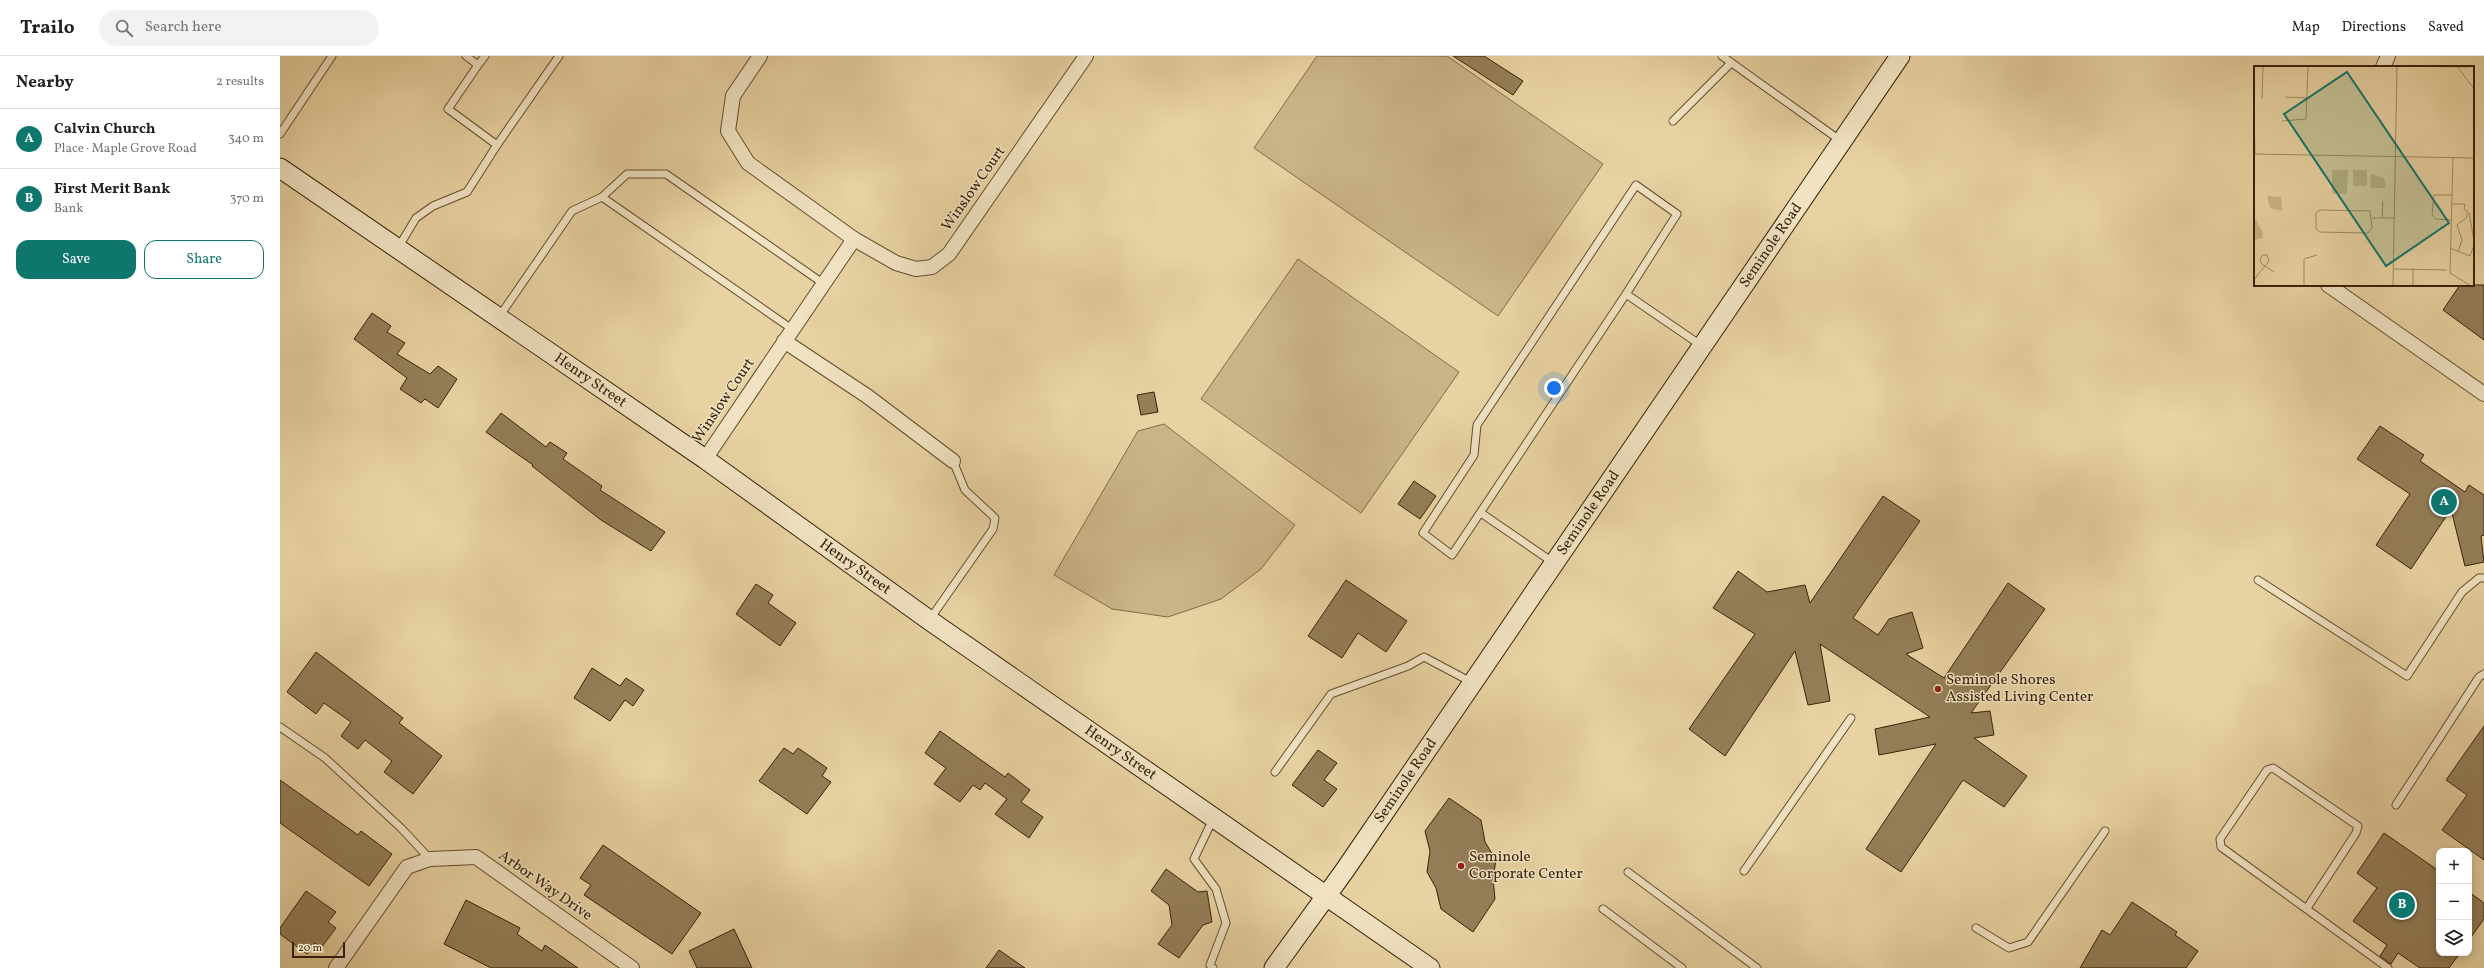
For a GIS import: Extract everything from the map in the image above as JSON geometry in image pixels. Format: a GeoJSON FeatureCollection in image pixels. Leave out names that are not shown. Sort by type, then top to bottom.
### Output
{"type":"FeatureCollection","features":[{"type":"Feature","properties":{"kind":"street","name":"Winslow Court"},"geometry":{"type":"LineString","coordinates":[[760,56],[733,96],[728,131],[748,163],[854,239],[896,263],[916,269],[932,267],[949,254],[1086,56]]}},
{"type":"Feature","properties":{"kind":"street","name":"Seminole Road"},"geometry":{"type":"LineString","coordinates":[[1274,968],[1327,895],[1473,683],[1900,56]]}},
{"type":"Feature","properties":{"kind":"street"},"geometry":{"type":"LineString","coordinates":[[2383,66],[2388,56]]}},
{"type":"Feature","properties":{"kind":"street","name":"Henry Street"},"geometry":{"type":"LineString","coordinates":[[280,168],[705,460],[929,620],[1430,968]]}},
{"type":"Feature","properties":{"kind":"street","name":"Winslow Court"},"geometry":{"type":"LineString","coordinates":[[705,460],[854,239]]}},
{"type":"Feature","properties":{"kind":"street"},"geometry":{"type":"LineString","coordinates":[[2329,286],[2483,392]]}},
{"type":"Feature","properties":{"kind":"street"},"geometry":{"type":"LineString","coordinates":[[788,335],[953,461]]}},
{"type":"Feature","properties":{"kind":"street","name":"Arbor Way Drive"},"geometry":{"type":"LineString","coordinates":[[430,858],[476,857],[632,968]]}},
{"type":"Feature","properties":{"kind":"street"},"geometry":{"type":"LineString","coordinates":[[336,968],[407,867],[430,858]]}},
{"type":"Feature","properties":{"kind":"lane"},"geometry":{"type":"LineString","coordinates":[[280,134],[332,56]]}},
{"type":"Feature","properties":{"kind":"lane"},"geometry":{"type":"LineString","coordinates":[[466,56],[478,65]]}},
{"type":"Feature","properties":{"kind":"lane"},"geometry":{"type":"LineString","coordinates":[[485,56],[448,109],[496,144]]}},
{"type":"Feature","properties":{"kind":"lane"},"geometry":{"type":"LineString","coordinates":[[398,248],[416,218],[433,206],[467,192],[496,144],[559,56]]}},
{"type":"Feature","properties":{"kind":"lane"},"geometry":{"type":"LineString","coordinates":[[1722,56],[1841,142]]}},
{"type":"Feature","properties":{"kind":"lane"},"geometry":{"type":"LineString","coordinates":[[1673,121],[1731,63]]}},
{"type":"Feature","properties":{"kind":"lane"},"geometry":{"type":"LineString","coordinates":[[499,318],[572,211],[602,197],[626,174],[666,174],[824,284]]}},
{"type":"Feature","properties":{"kind":"lane"},"geometry":{"type":"LineString","coordinates":[[1636,185],[1677,214],[1626,294],[1452,555],[1423,533],[1474,455],[1477,425],[1636,185]]}},
{"type":"Feature","properties":{"kind":"lane"},"geometry":{"type":"LineString","coordinates":[[602,197],[788,335]]}},
{"type":"Feature","properties":{"kind":"lane"},"geometry":{"type":"LineString","coordinates":[[1626,294],[1703,346]]}},
{"type":"Feature","properties":{"kind":"lane"},"geometry":{"type":"LineString","coordinates":[[929,620],[993,529],[995,518],[965,490],[953,461]]}},
{"type":"Feature","properties":{"kind":"lane"},"geometry":{"type":"LineString","coordinates":[[1481,513],[1555,563]]}},
{"type":"Feature","properties":{"kind":"lane"},"geometry":{"type":"LineString","coordinates":[[2258,580],[2407,676],[2462,592],[2479,578],[2484,578]]}},
{"type":"Feature","properties":{"kind":"lane"},"geometry":{"type":"LineString","coordinates":[[1275,772],[1331,694],[1408,666],[1424,657],[1473,683]]}},
{"type":"Feature","properties":{"kind":"lane"},"geometry":{"type":"LineString","coordinates":[[2396,805],[2479,676],[2484,674]]}},
{"type":"Feature","properties":{"kind":"lane"},"geometry":{"type":"LineString","coordinates":[[1744,871],[1851,718]]}},
{"type":"Feature","properties":{"kind":"lane"},"geometry":{"type":"LineString","coordinates":[[280,727],[325,758],[401,828],[430,858]]}},
{"type":"Feature","properties":{"kind":"lane"},"geometry":{"type":"LineString","coordinates":[[2307,908],[2356,833],[2358,826],[2273,768],[2267,770],[2220,839],[2220,843],[2224,851],[2307,908],[2339,934],[2388,968]]}},
{"type":"Feature","properties":{"kind":"lane"},"geometry":{"type":"LineString","coordinates":[[1213,968],[1210,965],[1226,923],[1216,889],[1194,859],[1214,817]]}},
{"type":"Feature","properties":{"kind":"lane"},"geometry":{"type":"LineString","coordinates":[[1976,928],[2008,948],[2028,942],[2105,831]]}},
{"type":"Feature","properties":{"kind":"lane"},"geometry":{"type":"LineString","coordinates":[[1628,872],[1752,967]]}},
{"type":"Feature","properties":{"kind":"lane"},"geometry":{"type":"LineString","coordinates":[[1603,909],[1682,968]]}},
{"type":"Feature","properties":{"kind":"shaded area"},"geometry":{"type":"Polygon","coordinates":[[[1317,56],[1447,56],[1603,164],[1498,316],[1254,148],[1317,56]]]}},
{"type":"Feature","properties":{"kind":"shaded area"},"geometry":{"type":"Polygon","coordinates":[[[1298,259],[1459,372],[1361,513],[1201,399],[1298,259]]]}},
{"type":"Feature","properties":{"kind":"shaded area"},"geometry":{"type":"Polygon","coordinates":[[[1164,424],[1295,525],[1261,569],[1221,599],[1168,617],[1112,609],[1054,575],[1138,431],[1164,424]]]}},
{"type":"Feature","properties":{"kind":"building"},"geometry":{"type":"Polygon","coordinates":[[[1453,56],[1484,56],[1523,81],[1513,95],[1453,56]]]}},
{"type":"Feature","properties":{"kind":"building"},"geometry":{"type":"Polygon","coordinates":[[[2484,285],[2484,340],[2443,310],[2459,286],[2484,285]]]}},
{"type":"Feature","properties":{"kind":"building"},"geometry":{"type":"Polygon","coordinates":[[[372,313],[391,326],[387,332],[405,343],[397,354],[430,374],[438,366],[457,379],[438,408],[425,399],[421,403],[400,389],[407,378],[354,339],[372,313]]]}},
{"type":"Feature","properties":{"kind":"building"},"geometry":{"type":"Polygon","coordinates":[[[1154,392],[1158,412],[1141,415],[1137,395],[1154,392]]]}},
{"type":"Feature","properties":{"kind":"building"},"geometry":{"type":"Polygon","coordinates":[[[501,413],[546,447],[550,442],[567,453],[563,459],[602,486],[600,490],[665,532],[651,551],[601,520],[532,466],[533,465],[486,432],[501,413]]]}},
{"type":"Feature","properties":{"kind":"building"},"geometry":{"type":"Polygon","coordinates":[[[2380,426],[2424,455],[2420,461],[2465,492],[2469,485],[2484,495],[2484,535],[2481,536],[2484,562],[2465,566],[2451,509],[2411,569],[2376,545],[2410,494],[2357,459],[2380,426]]]}},
{"type":"Feature","properties":{"kind":"building"},"geometry":{"type":"Polygon","coordinates":[[[1414,481],[1436,496],[1420,519],[1398,504],[1414,481]]]}},
{"type":"Feature","properties":{"kind":"building","name":"Seminole Shores Assisted Living Center"},"geometry":{"type":"Polygon","coordinates":[[[1883,496],[1920,521],[1853,618],[1878,635],[1889,619],[1912,612],[1923,648],[1906,654],[1944,678],[2008,583],[2045,609],[1971,713],[1990,711],[1994,735],[1974,738],[2027,776],[2004,807],[1963,780],[1901,872],[1866,849],[1936,744],[1879,755],[1875,729],[1930,717],[1820,644],[1830,701],[1808,705],[1795,651],[1725,756],[1689,729],[1755,634],[1713,608],[1738,571],[1767,592],[1805,585],[1810,603],[1883,496]]]}},
{"type":"Feature","properties":{"kind":"building"},"geometry":{"type":"Polygon","coordinates":[[[1346,580],[1407,621],[1386,652],[1358,633],[1342,658],[1308,636],[1346,580]]]}},
{"type":"Feature","properties":{"kind":"building"},"geometry":{"type":"Polygon","coordinates":[[[756,584],[773,595],[768,603],[796,623],[780,646],[736,614],[756,584]]]}},
{"type":"Feature","properties":{"kind":"building"},"geometry":{"type":"Polygon","coordinates":[[[316,652],[403,718],[399,723],[442,756],[413,794],[384,772],[392,761],[365,740],[358,749],[341,736],[351,722],[324,703],[316,714],[287,692],[316,652]]]}},
{"type":"Feature","properties":{"kind":"building"},"geometry":{"type":"Polygon","coordinates":[[[592,668],[620,686],[626,678],[644,690],[633,706],[625,700],[610,721],[574,698],[592,668]]]}},
{"type":"Feature","properties":{"kind":"building"},"geometry":{"type":"Polygon","coordinates":[[[2484,726],[2484,860],[2472,851],[2472,848],[2467,848],[2442,830],[2467,795],[2446,780],[2484,726]]]}},
{"type":"Feature","properties":{"kind":"building"},"geometry":{"type":"Polygon","coordinates":[[[940,731],[1005,777],[1008,773],[1030,790],[1021,802],[1043,817],[1029,838],[995,814],[1007,799],[985,783],[980,790],[973,785],[960,802],[934,784],[946,768],[925,753],[940,731]]]}},
{"type":"Feature","properties":{"kind":"building"},"geometry":{"type":"Polygon","coordinates":[[[784,748],[793,754],[798,748],[827,768],[822,776],[831,782],[807,814],[759,781],[784,748]]]}},
{"type":"Feature","properties":{"kind":"building"},"geometry":{"type":"Polygon","coordinates":[[[1318,750],[1337,763],[1324,780],[1337,789],[1323,807],[1292,785],[1318,750]]]}},
{"type":"Feature","properties":{"kind":"building"},"geometry":{"type":"Polygon","coordinates":[[[280,780],[358,835],[361,831],[392,854],[369,886],[280,823],[280,780]]]}},
{"type":"Feature","properties":{"kind":"building","name":"Seminole Corporate Center"},"geometry":{"type":"Polygon","coordinates":[[[1449,798],[1481,820],[1485,842],[1496,860],[1493,878],[1495,899],[1473,932],[1441,909],[1436,888],[1427,872],[1430,851],[1425,831],[1449,798]]]}},
{"type":"Feature","properties":{"kind":"building"},"geometry":{"type":"Polygon","coordinates":[[[2384,833],[2436,869],[2436,956],[2458,956],[2449,968],[2420,968],[2398,953],[2391,964],[2380,956],[2387,945],[2353,921],[2377,888],[2357,873],[2384,833]]]}},
{"type":"Feature","properties":{"kind":"building"},"geometry":{"type":"Polygon","coordinates":[[[603,845],[701,913],[672,954],[584,895],[591,885],[580,878],[603,845]]]}},
{"type":"Feature","properties":{"kind":"building"},"geometry":{"type":"Polygon","coordinates":[[[1166,869],[1198,892],[1207,891],[1212,922],[1203,925],[1179,958],[1158,944],[1172,925],[1169,905],[1151,891],[1166,869]]]}},
{"type":"Feature","properties":{"kind":"building"},"geometry":{"type":"Polygon","coordinates":[[[306,891],[336,912],[328,922],[336,928],[321,948],[315,943],[307,954],[280,934],[280,928],[306,891]]]}},
{"type":"Feature","properties":{"kind":"building"},"geometry":{"type":"Polygon","coordinates":[[[2472,894],[2484,903],[2484,919],[2472,936],[2472,894]]]}},
{"type":"Feature","properties":{"kind":"building"},"geometry":{"type":"Polygon","coordinates":[[[466,900],[520,928],[517,934],[542,951],[545,945],[578,968],[491,968],[444,944],[466,900]]]}},
{"type":"Feature","properties":{"kind":"building"},"geometry":{"type":"Polygon","coordinates":[[[2132,902],[2177,932],[2175,935],[2198,951],[2186,968],[2080,968],[2102,930],[2110,935],[2132,902]]]}},
{"type":"Feature","properties":{"kind":"building"},"geometry":{"type":"Polygon","coordinates":[[[734,929],[752,968],[697,968],[689,951],[734,929]]]}},
{"type":"Feature","properties":{"kind":"building"},"geometry":{"type":"Polygon","coordinates":[[[999,950],[1025,968],[986,968],[999,950]]]}},
{"type":"Feature","properties":{"kind":"place","name":"Calvin Church"},"geometry":{"type":"Point","coordinates":[2444,502]}},
{"type":"Feature","properties":{"kind":"place","name":"Seminole Shores Assisted Living Center"},"geometry":{"type":"Point","coordinates":[1938,689]}},
{"type":"Feature","properties":{"kind":"place","name":"Seminole Corporate Center"},"geometry":{"type":"Point","coordinates":[1461,866]}},
{"type":"Feature","properties":{"kind":"place","name":"First Merit Bank"},"geometry":{"type":"Point","coordinates":[2402,905]}}]}
